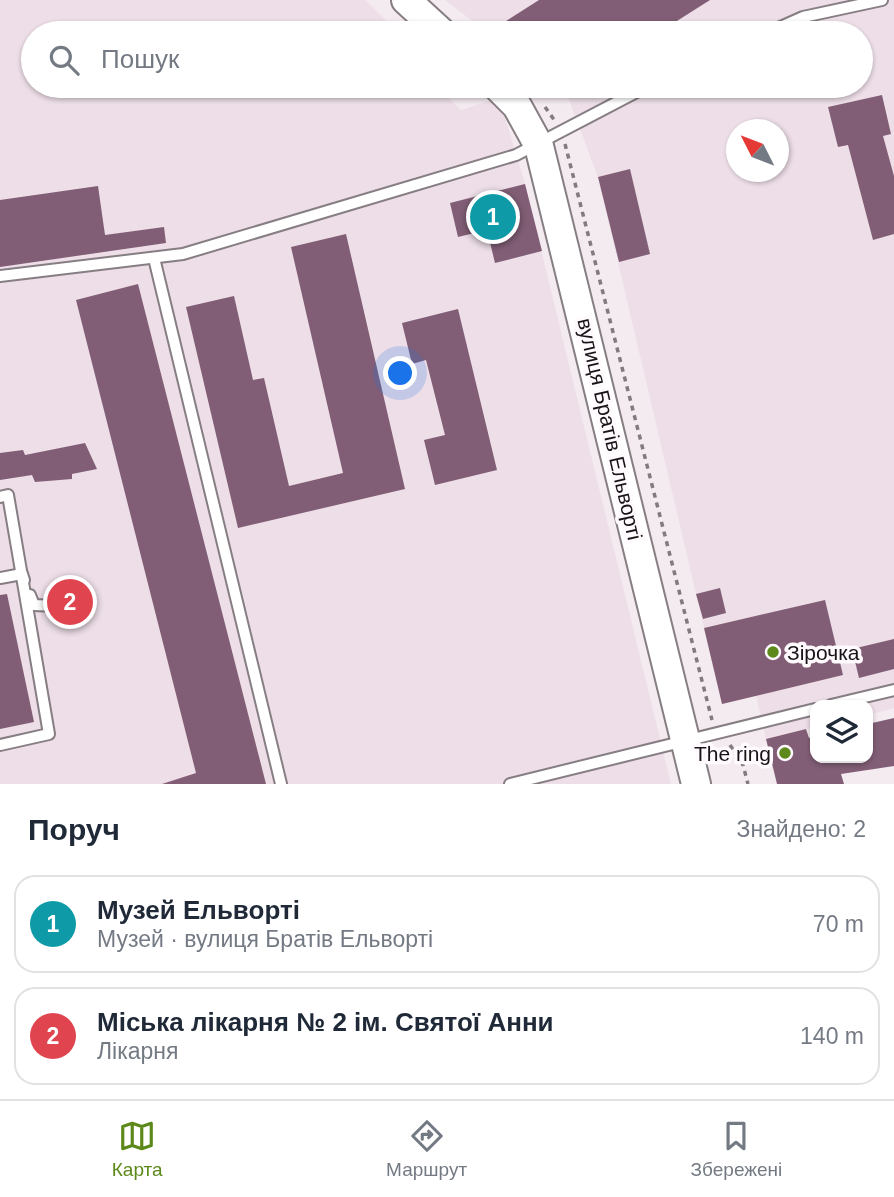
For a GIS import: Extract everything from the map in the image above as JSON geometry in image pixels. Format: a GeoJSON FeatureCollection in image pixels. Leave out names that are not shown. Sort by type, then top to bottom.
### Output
{"type":"FeatureCollection","features":[{"type":"Feature","properties":{"kind":"main road"},"geometry":{"type":"LineString","coordinates":[[406,0],[429,21]]}},
{"type":"Feature","properties":{"kind":"main road"},"geometry":{"type":"LineString","coordinates":[[418,0],[432,21]]}},
{"type":"Feature","properties":{"kind":"main road","name":"вулиця Братів Ельворті"},"geometry":{"type":"LineString","coordinates":[[509,98],[550,139],[696,784]]}},
{"type":"Feature","properties":{"kind":"lane"},"geometry":{"type":"LineString","coordinates":[[794,21],[882,0]]}},
{"type":"Feature","properties":{"kind":"lane"},"geometry":{"type":"LineString","coordinates":[[0,276],[183,254],[516,155],[626,98]]}},
{"type":"Feature","properties":{"kind":"lane"},"geometry":{"type":"LineString","coordinates":[[154,258],[281,784]]}},
{"type":"Feature","properties":{"kind":"lane"},"geometry":{"type":"LineString","coordinates":[[0,497],[8,495],[49,734],[0,745]]}},
{"type":"Feature","properties":{"kind":"lane"},"geometry":{"type":"LineString","coordinates":[[0,578],[22,574]]}},
{"type":"Feature","properties":{"kind":"lane"},"geometry":{"type":"LineString","coordinates":[[22,574],[34,605],[79,607]]}},
{"type":"Feature","properties":{"kind":"lane"},"geometry":{"type":"LineString","coordinates":[[852,700],[894,690]]}},
{"type":"Feature","properties":{"kind":"lane"},"geometry":{"type":"LineString","coordinates":[[510,784],[810,710]]}},
{"type":"Feature","properties":{"kind":"path"},"geometry":{"type":"LineString","coordinates":[[537,98],[710,713],[718,733],[734,749],[748,784]]}},
{"type":"Feature","properties":{"kind":"shaded area"},"geometry":{"type":"Polygon","coordinates":[[[0,0],[365,0],[386,21],[21,21],[21,98],[449,98],[461,110],[492,100],[498,104],[504,114],[525,184],[671,784],[0,784],[0,0]]]}},
{"type":"Feature","properties":{"kind":"shaded area"},"geometry":{"type":"Polygon","coordinates":[[[445,0],[894,0],[894,708],[873,714],[873,700],[810,700],[810,728],[766,739],[756,696],[722,704],[598,177],[568,98],[873,98],[873,21],[472,21],[445,0]]]}},
{"type":"Feature","properties":{"kind":"building"},"geometry":{"type":"Polygon","coordinates":[[[539,0],[710,0],[677,21],[506,21],[539,0]]]}},
{"type":"Feature","properties":{"kind":"building"},"geometry":{"type":"Polygon","coordinates":[[[882,95],[891,134],[883,136],[894,176],[894,234],[873,240],[848,145],[838,147],[828,107],[882,95]]]}},
{"type":"Feature","properties":{"kind":"building"},"geometry":{"type":"Polygon","coordinates":[[[630,169],[650,254],[619,262],[598,177],[630,169]]]}},
{"type":"Feature","properties":{"kind":"building"},"geometry":{"type":"Polygon","coordinates":[[[525,184],[542,251],[495,263],[487,230],[458,237],[450,203],[525,184]]]}},
{"type":"Feature","properties":{"kind":"building"},"geometry":{"type":"Polygon","coordinates":[[[98,186],[105,235],[164,227],[166,243],[0,267],[0,200],[98,186]]]}},
{"type":"Feature","properties":{"kind":"building"},"geometry":{"type":"Polygon","coordinates":[[[346,234],[405,489],[238,528],[186,307],[234,296],[253,380],[264,378],[289,486],[343,473],[291,247],[346,234]]]}},
{"type":"Feature","properties":{"kind":"building"},"geometry":{"type":"Polygon","coordinates":[[[138,284],[266,784],[162,784],[196,773],[76,300],[138,284]]]}},
{"type":"Feature","properties":{"kind":"building"},"geometry":{"type":"Polygon","coordinates":[[[458,309],[497,470],[435,485],[424,440],[445,435],[426,360],[412,364],[402,323],[458,309]]]}},
{"type":"Feature","properties":{"kind":"building"},"geometry":{"type":"Polygon","coordinates":[[[85,443],[97,469],[72,474],[72,479],[35,482],[32,475],[0,480],[0,453],[23,450],[25,455],[85,443]]]}},
{"type":"Feature","properties":{"kind":"building"},"geometry":{"type":"Polygon","coordinates":[[[720,588],[726,613],[703,619],[696,594],[720,588]]]}},
{"type":"Feature","properties":{"kind":"building"},"geometry":{"type":"Polygon","coordinates":[[[7,594],[34,722],[0,729],[0,595],[7,594]]]}},
{"type":"Feature","properties":{"kind":"building","name":"Зірочка"},"geometry":{"type":"Polygon","coordinates":[[[825,600],[843,675],[722,704],[704,628],[825,600]]]}},
{"type":"Feature","properties":{"kind":"building"},"geometry":{"type":"Polygon","coordinates":[[[894,639],[894,669],[859,678],[852,649],[894,639]]]}},
{"type":"Feature","properties":{"kind":"building"},"geometry":{"type":"Polygon","coordinates":[[[894,718],[894,766],[841,774],[844,784],[777,784],[766,739],[806,729],[810,738],[810,763],[873,763],[873,723],[894,718]]]}},
{"type":"Feature","properties":{"kind":"place","name":"Музей Ельворті"},"geometry":{"type":"Point","coordinates":[493,217]}},
{"type":"Feature","properties":{"kind":"place","name":"Міська лікарня № 2 ім. Святої Анни"},"geometry":{"type":"Point","coordinates":[70,602]}},
{"type":"Feature","properties":{"kind":"place","name":"Зірочка"},"geometry":{"type":"Point","coordinates":[773,652]}},
{"type":"Feature","properties":{"kind":"place","name":"The ring"},"geometry":{"type":"Point","coordinates":[785,753]}}]}
